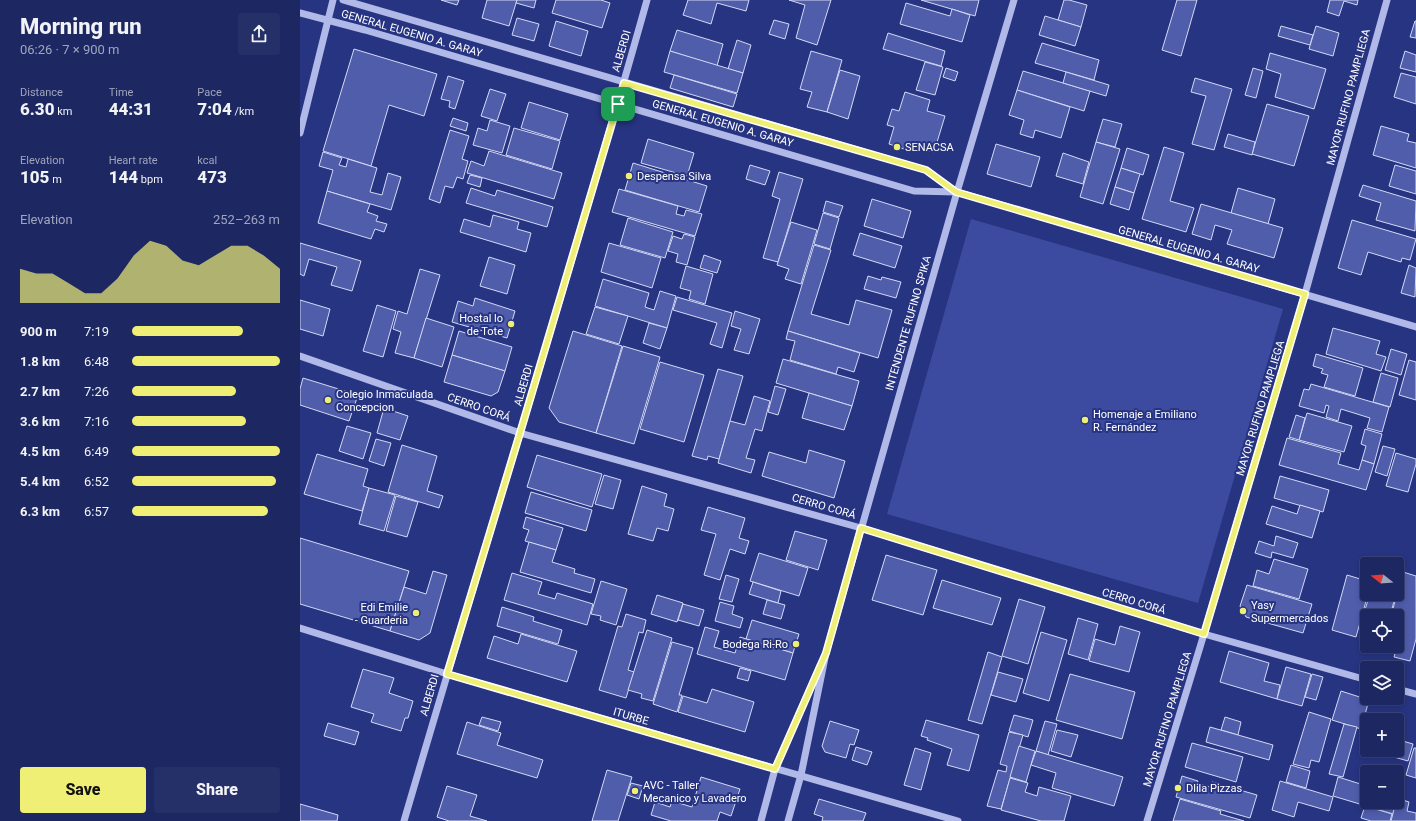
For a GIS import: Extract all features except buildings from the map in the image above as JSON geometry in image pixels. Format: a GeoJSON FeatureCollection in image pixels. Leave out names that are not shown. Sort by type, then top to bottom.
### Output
{"type":"FeatureCollection","features":[{"type":"Feature","properties":{"kind":"street"},"geometry":{"type":"LineString","coordinates":[[300,134],[333,0]]}},
{"type":"Feature","properties":{"kind":"street","name":"GENERAL EUGENIO A. GARAY"},"geometry":{"type":"LineString","coordinates":[[343,0],[926,170],[956,192]]}},
{"type":"Feature","properties":{"kind":"street","name":"ALBERDI"},"geometry":{"type":"LineString","coordinates":[[404,821],[618,104],[647,0]]}},
{"type":"Feature","properties":{"kind":"street","name":"INTENDENTE RUFINO SPIKA"},"geometry":{"type":"LineString","coordinates":[[788,821],[801,775],[826,653],[956,192],[1014,0]]}},
{"type":"Feature","properties":{"kind":"street","name":"MAYOR RUFINO PAMPLIEGA"},"geometry":{"type":"LineString","coordinates":[[1147,821],[1305,294],[1387,0]]}},
{"type":"Feature","properties":{"kind":"street","name":"GENERAL EUGENIO A. GARAY"},"geometry":{"type":"LineString","coordinates":[[300,13],[373,32],[914,191],[956,192],[1416,327]]}},
{"type":"Feature","properties":{"kind":"street","name":"CERRO CORÁ"},"geometry":{"type":"LineString","coordinates":[[300,356],[520,433],[861,528],[1204,634],[1360,678]]}},
{"type":"Feature","properties":{"kind":"street","name":"ITURBE"},"geometry":{"type":"LineString","coordinates":[[300,628],[447,674],[958,821]]}},
{"type":"Feature","properties":{"kind":"street","name":"INTENDENTE RUFINO SPIKA"},"geometry":{"type":"LineString","coordinates":[[760,821],[775,769],[826,653]]}},
{"type":"Feature","properties":{"kind":"street"},"geometry":{"type":"LineString","coordinates":[[1404,691],[1416,694]]}},
{"type":"Feature","properties":{"kind":"shaded area"},"geometry":{"type":"Polygon","coordinates":[[[971,219],[1283,309],[1198,603],[887,514],[971,219]]]}},
{"type":"Feature","properties":{"kind":"place","name":"SENACSA"},"geometry":{"type":"Point","coordinates":[897,147]}},
{"type":"Feature","properties":{"kind":"place","name":"Despensa Silva"},"geometry":{"type":"Point","coordinates":[629,176]}},
{"type":"Feature","properties":{"kind":"place","name":"Hostal lo de Tote"},"geometry":{"type":"Point","coordinates":[511,324]}},
{"type":"Feature","properties":{"kind":"place","name":"Colegio Inmaculada Concepcion"},"geometry":{"type":"Point","coordinates":[328,400]}},
{"type":"Feature","properties":{"kind":"place","name":"Homenaje a Emiliano R. Fernández"},"geometry":{"type":"Point","coordinates":[1085,420]}},
{"type":"Feature","properties":{"kind":"place","name":"Yasy Supermercados"},"geometry":{"type":"Point","coordinates":[1243,611]}},
{"type":"Feature","properties":{"kind":"place","name":"Edi Emilie - Guarderia"},"geometry":{"type":"Point","coordinates":[416,613]}},
{"type":"Feature","properties":{"kind":"place","name":"Bodega Ri-Ro"},"geometry":{"type":"Point","coordinates":[796,644]}},
{"type":"Feature","properties":{"kind":"place","name":"Dlila Pizzas"},"geometry":{"type":"Point","coordinates":[1178,788]}},
{"type":"Feature","properties":{"kind":"place","name":"AVC - Taller Mecanico y Lavadero"},"geometry":{"type":"Point","coordinates":[635,791]}},
{"type":"Feature","properties":{"kind":"route"},"geometry":{"type":"LineString","coordinates":[[624,83],[926,170],[956,192],[1305,294],[1204,634],[861,528],[826,653],[775,769],[447,674],[618,104],[624,83]]}}]}
